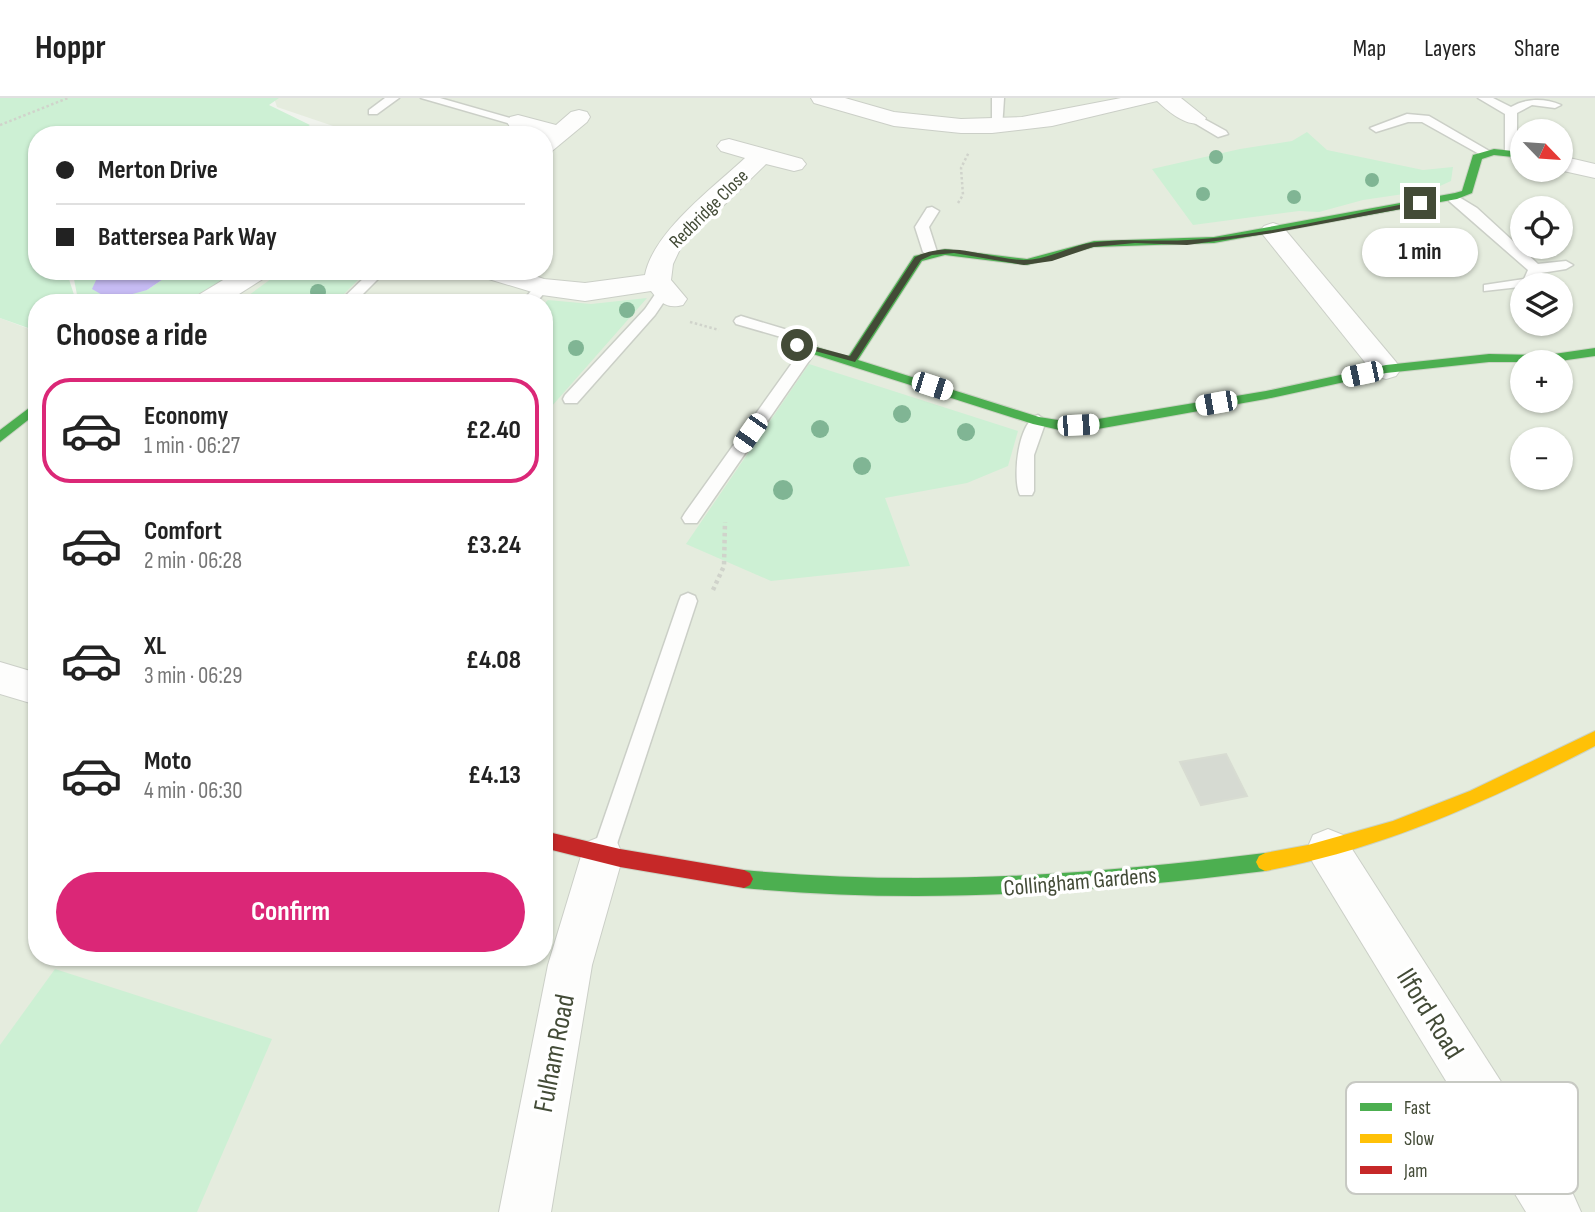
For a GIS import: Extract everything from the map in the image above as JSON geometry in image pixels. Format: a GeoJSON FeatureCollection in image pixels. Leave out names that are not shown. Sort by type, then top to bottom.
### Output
{"type":"FeatureCollection","features":[{"type":"Feature","properties":{"kind":"street"},"geometry":{"type":"LineString","coordinates":[[831,99],[891,118],[970,127],[1056,120],[1148,98]]}},
{"type":"Feature","properties":{"kind":"street"},"geometry":{"type":"LineString","coordinates":[[1166,98],[1195,118]]}},
{"type":"Feature","properties":{"kind":"street"},"geometry":{"type":"LineString","coordinates":[[553,138],[579,117]]}},
{"type":"Feature","properties":{"kind":"street"},"geometry":{"type":"LineString","coordinates":[[518,122],[526,126]]}},
{"type":"Feature","properties":{"kind":"street","name":"Redbridge Close"},"geometry":{"type":"LineString","coordinates":[[729,146],[794,164]]}},
{"type":"Feature","properties":{"kind":"street"},"geometry":{"type":"LineString","coordinates":[[852,360],[918,258],[935,252],[954,251],[1024,262],[1049,259],[1092,244],[1135,240],[1187,242],[1273,231],[1389,207],[1454,198],[1468,192],[1477,157],[1485,152],[1510,154]]}},
{"type":"Feature","properties":{"kind":"street","name":"Redbridge Close"},"geometry":{"type":"LineString","coordinates":[[665,290],[660,264],[669,244],[761,156]]}},
{"type":"Feature","properties":{"kind":"street"},"geometry":{"type":"LineString","coordinates":[[1573,166],[1595,171]]}},
{"type":"Feature","properties":{"kind":"street"},"geometry":{"type":"LineString","coordinates":[[1273,231],[1386,369]]}},
{"type":"Feature","properties":{"kind":"street"},"geometry":{"type":"LineString","coordinates":[[220,294],[242,280]]}},
{"type":"Feature","properties":{"kind":"street"},"geometry":{"type":"LineString","coordinates":[[508,280],[533,294]]}},
{"type":"Feature","properties":{"kind":"street"},"geometry":{"type":"LineString","coordinates":[[552,294],[665,290]]}},
{"type":"Feature","properties":{"kind":"street"},"geometry":{"type":"LineString","coordinates":[[804,346],[1038,421],[1064,426],[1093,425],[1266,395],[1386,369],[1489,358],[1546,359],[1595,352]]}},
{"type":"Feature","properties":{"kind":"street"},"geometry":{"type":"LineString","coordinates":[[0,436],[28,413]]}},
{"type":"Feature","properties":{"kind":"street"},"geometry":{"type":"LineString","coordinates":[[0,678],[28,686]]}},
{"type":"Feature","properties":{"kind":"street","name":"Collingham Gardens"},"geometry":{"type":"LineString","coordinates":[[553,842],[602,856],[751,881],[836,888],[955,890],[1069,885],[1270,861],[1328,849],[1469,798],[1595,738]]}},
{"type":"Feature","properties":{"kind":"street","name":"Ilford Road"},"geometry":{"type":"LineString","coordinates":[[1328,849],[1474,1082]]}},
{"type":"Feature","properties":{"kind":"street","name":"Fulham Road"},"geometry":{"type":"LineString","coordinates":[[525,1212],[570,965],[602,856]]}},
{"type":"Feature","properties":{"kind":"street","name":"Ilford Road"},"geometry":{"type":"LineString","coordinates":[[1544,1194],[1555,1212]]}},
{"type":"Feature","properties":{"kind":"lane"},"geometry":{"type":"LineString","coordinates":[[373,112],[393,98]]}},
{"type":"Feature","properties":{"kind":"lane"},"geometry":{"type":"LineString","coordinates":[[427,98],[518,122]]}},
{"type":"Feature","properties":{"kind":"lane"},"geometry":{"type":"LineString","coordinates":[[998,98],[998,125]]}},
{"type":"Feature","properties":{"kind":"lane"},"geometry":{"type":"LineString","coordinates":[[1484,98],[1511,112]]}},
{"type":"Feature","properties":{"kind":"lane"},"geometry":{"type":"LineString","coordinates":[[1511,112],[1530,102],[1555,105]]}},
{"type":"Feature","properties":{"kind":"lane"},"geometry":{"type":"LineString","coordinates":[[1511,112],[1512,119]]}},
{"type":"Feature","properties":{"kind":"lane"},"geometry":{"type":"LineString","coordinates":[[1195,118],[1222,134]]}},
{"type":"Feature","properties":{"kind":"lane"},"geometry":{"type":"LineString","coordinates":[[1376,128],[1407,118],[1425,119],[1485,152]]}},
{"type":"Feature","properties":{"kind":"lane"},"geometry":{"type":"LineString","coordinates":[[1454,198],[1535,269],[1566,265]]}},
{"type":"Feature","properties":{"kind":"lane"},"geometry":{"type":"LineString","coordinates":[[932,211],[922,227],[935,252]]}},
{"type":"Feature","properties":{"kind":"lane"},"geometry":{"type":"LineString","coordinates":[[1489,288],[1530,283],[1535,269]]}},
{"type":"Feature","properties":{"kind":"lane"},"geometry":{"type":"LineString","coordinates":[[355,294],[369,280]]}},
{"type":"Feature","properties":{"kind":"lane"},"geometry":{"type":"LineString","coordinates":[[571,399],[650,312],[665,290]]}},
{"type":"Feature","properties":{"kind":"lane"},"geometry":{"type":"LineString","coordinates":[[691,518],[804,346],[786,334],[741,321]]}},
{"type":"Feature","properties":{"kind":"lane"},"geometry":{"type":"LineString","coordinates":[[1026,491],[1022,472],[1027,447],[1038,421]]}},
{"type":"Feature","properties":{"kind":"lane"},"geometry":{"type":"LineString","coordinates":[[602,856],[688,601]]}},
{"type":"Feature","properties":{"kind":"path"},"geometry":{"type":"LineString","coordinates":[[0,125],[68,98]]}},
{"type":"Feature","properties":{"kind":"path"},"geometry":{"type":"LineString","coordinates":[[935,252],[937,235],[963,195],[961,167],[971,150],[970,127]]}},
{"type":"Feature","properties":{"kind":"shaded area"},"geometry":{"type":"Polygon","coordinates":[[[274,98],[1595,98],[1595,1212],[0,1212],[0,318],[28,329],[28,966],[553,966],[553,294],[202,294],[224,280],[553,280],[553,126],[333,126],[277,107],[274,98]]]}},
{"type":"Feature","properties":{"kind":"shaded area"},"geometry":{"type":"Polygon","coordinates":[[[96,280],[162,280],[147,290],[133,294],[101,294],[92,289],[96,280]]]}},
{"type":"Feature","properties":{"kind":"green space"},"geometry":{"type":"Polygon","coordinates":[[[0,98],[279,98],[269,105],[310,125],[28,126],[28,280],[69,280],[74,294],[28,294],[28,328],[0,318],[0,98]]]}},
{"type":"Feature","properties":{"kind":"green space"},"geometry":{"type":"Polygon","coordinates":[[[1307,132],[1327,150],[1423,170],[1453,167],[1451,181],[1431,190],[1363,200],[1319,212],[1299,211],[1193,225],[1152,169],[1240,149],[1292,141],[1307,132]]]}},
{"type":"Feature","properties":{"kind":"green space"},"geometry":{"type":"Polygon","coordinates":[[[74,280],[105,280],[147,290],[162,280],[224,280],[198,294],[77,294],[74,280]]]}},
{"type":"Feature","properties":{"kind":"green space"},"geometry":{"type":"Polygon","coordinates":[[[270,280],[358,280],[344,294],[250,294],[270,280]]]}},
{"type":"Feature","properties":{"kind":"green space"},"geometry":{"type":"Polygon","coordinates":[[[647,298],[553,405],[553,300],[591,304],[647,298]]]}},
{"type":"Feature","properties":{"kind":"green space"},"geometry":{"type":"Polygon","coordinates":[[[809,364],[1018,431],[1008,466],[967,483],[885,498],[910,566],[771,581],[686,544],[809,364]]]}},
{"type":"Feature","properties":{"kind":"green space"},"geometry":{"type":"Polygon","coordinates":[[[55,969],[272,1039],[197,1212],[0,1212],[0,1045],[55,969]]]}},
{"type":"Feature","properties":{"kind":"building"},"geometry":{"type":"Polygon","coordinates":[[[1226,754],[1247,796],[1201,805],[1180,762],[1226,754]]]}},
{"type":"Feature","properties":{"kind":"traffic: fast"},"geometry":{"type":"LineString","coordinates":[[852,360],[918,258],[945,252],[1027,262],[1094,244],[1214,240],[1457,196],[1467,193],[1477,157],[1494,152],[1510,154]]}},
{"type":"Feature","properties":{"kind":"traffic: fast"},"geometry":{"type":"LineString","coordinates":[[798,345],[1038,421],[1064,426],[1092,425],[1266,395],[1386,369],[1489,358],[1547,359],[1595,352]]}},
{"type":"Feature","properties":{"kind":"traffic: fast"},"geometry":{"type":"LineString","coordinates":[[0,437],[28,414]]}},
{"type":"Feature","properties":{"kind":"traffic: fast"},"geometry":{"type":"LineString","coordinates":[[744,879],[874,888],[1004,887],[1135,877],[1265,862]]}},
{"type":"Feature","properties":{"kind":"traffic: slow"},"geometry":{"type":"LineString","coordinates":[[1265,862],[1308,854],[1393,830],[1516,778],[1595,738]]}},
{"type":"Feature","properties":{"kind":"traffic: jam"},"geometry":{"type":"LineString","coordinates":[[553,841],[620,858],[744,879]]}},
{"type":"Feature","properties":{"kind":"route"},"geometry":{"type":"LineString","coordinates":[[797,345],[852,360],[918,258],[930,252],[954,251],[1024,262],[1049,259],[1092,244],[1135,240],[1187,242],[1273,231],[1420,203]]}}]}
